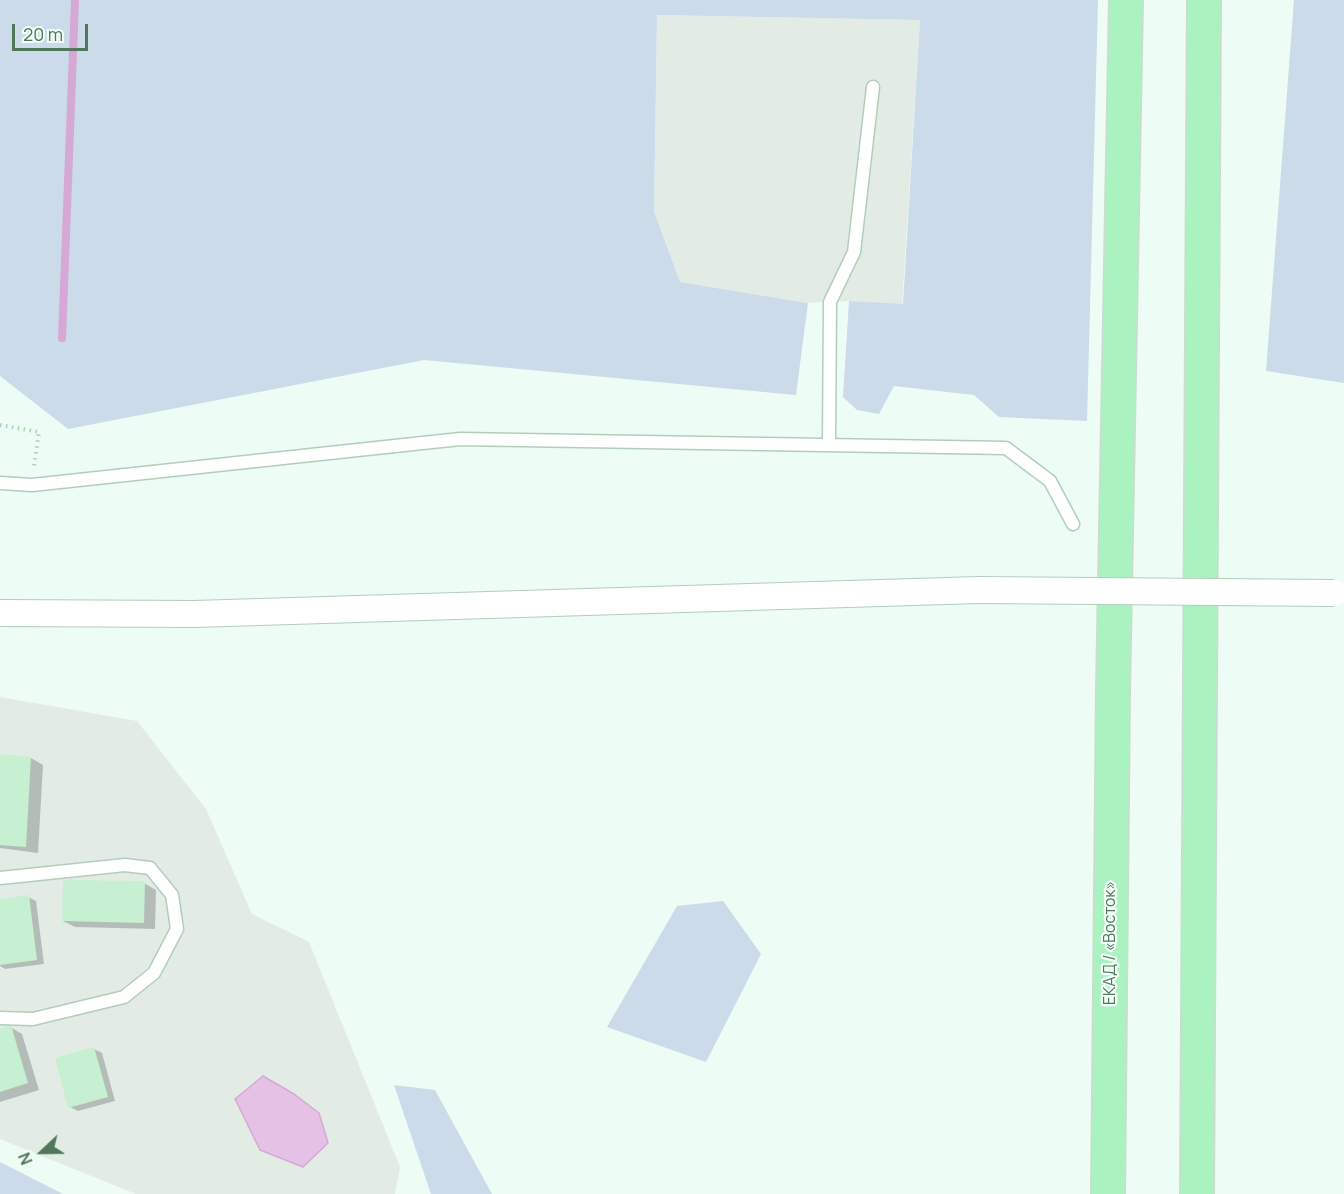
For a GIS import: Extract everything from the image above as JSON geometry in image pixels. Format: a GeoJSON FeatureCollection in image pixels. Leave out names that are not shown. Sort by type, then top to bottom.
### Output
{"type":"FeatureCollection","features":[{"type":"Feature","properties":{"kind":"highway","name":"ЕКАД / «Восток»"},"geometry":{"type":"LineString","coordinates":[[1108,1194],[1113,691],[1126,0]]}},
{"type":"Feature","properties":{"kind":"highway"},"geometry":{"type":"LineString","coordinates":[[1197,1194],[1204,0]]}},
{"type":"Feature","properties":{"kind":"street"},"geometry":{"type":"LineString","coordinates":[[0,613],[194,614],[979,590],[1339,593]]}},
{"type":"Feature","properties":{"kind":"lane"},"geometry":{"type":"LineString","coordinates":[[829,444],[830,302],[854,252],[873,87]]}},
{"type":"Feature","properties":{"kind":"lane"},"geometry":{"type":"LineString","coordinates":[[0,483],[32,484],[460,439],[1006,448],[1050,481],[1073,524]]}},
{"type":"Feature","properties":{"kind":"lane"},"geometry":{"type":"LineString","coordinates":[[0,878],[125,865],[150,867],[172,895],[177,929],[154,973],[124,997],[33,1019],[0,1018]]}},
{"type":"Feature","properties":{"kind":"path"},"geometry":{"type":"LineString","coordinates":[[0,425],[39,432],[32,484]]}},
{"type":"Feature","properties":{"kind":"shaded area"},"geometry":{"type":"Polygon","coordinates":[[[0,0],[1098,0],[1087,421],[999,417],[974,395],[894,386],[879,414],[857,410],[843,397],[849,301],[903,304],[920,20],[657,15],[654,211],[680,282],[808,303],[796,395],[424,360],[68,429],[0,376],[0,0]]]}},
{"type":"Feature","properties":{"kind":"shaded area"},"geometry":{"type":"Polygon","coordinates":[[[1294,0],[1344,0],[1344,383],[1266,371],[1294,0]]]}},
{"type":"Feature","properties":{"kind":"shaded area"},"geometry":{"type":"Polygon","coordinates":[[[657,15],[920,20],[902,305],[849,301],[808,303],[680,282],[654,210],[657,15]]]}},
{"type":"Feature","properties":{"kind":"shaded area"},"geometry":{"type":"Polygon","coordinates":[[[0,697],[137,721],[206,809],[252,914],[309,942],[400,1167],[395,1194],[136,1194],[0,1139],[0,697]]]}},
{"type":"Feature","properties":{"kind":"shaded area"},"geometry":{"type":"Polygon","coordinates":[[[723,901],[761,954],[706,1062],[607,1027],[677,906],[723,901]]]}},
{"type":"Feature","properties":{"kind":"shaded area"},"geometry":{"type":"Polygon","coordinates":[[[263,1076],[294,1094],[319,1113],[328,1143],[303,1167],[260,1150],[235,1099],[263,1076]]]}},
{"type":"Feature","properties":{"kind":"shaded area"},"geometry":{"type":"Polygon","coordinates":[[[394,1085],[435,1090],[492,1194],[431,1194],[394,1085]]]}},
{"type":"Feature","properties":{"kind":"shaded area"},"geometry":{"type":"Polygon","coordinates":[[[0,1162],[63,1194],[0,1194],[0,1162]]]}},
{"type":"Feature","properties":{"kind":"building"},"geometry":{"type":"Polygon","coordinates":[[[0,754],[31,757],[26,847],[0,845],[0,754]]]}},
{"type":"Feature","properties":{"kind":"building"},"geometry":{"type":"Polygon","coordinates":[[[63,880],[145,881],[144,923],[62,921],[63,880]]]}},
{"type":"Feature","properties":{"kind":"building"},"geometry":{"type":"Polygon","coordinates":[[[29,895],[37,960],[0,965],[0,899],[29,895]]]}},
{"type":"Feature","properties":{"kind":"building"},"geometry":{"type":"Polygon","coordinates":[[[11,1025],[28,1083],[0,1092],[0,1029],[11,1025]]]}},
{"type":"Feature","properties":{"kind":"building"},"geometry":{"type":"Polygon","coordinates":[[[94,1047],[108,1097],[68,1108],[55,1058],[94,1047]]]}},
{"type":"Feature","properties":{"kind":"waterway"},"geometry":{"type":"LineString","coordinates":[[62,338],[75,0]]}}]}
